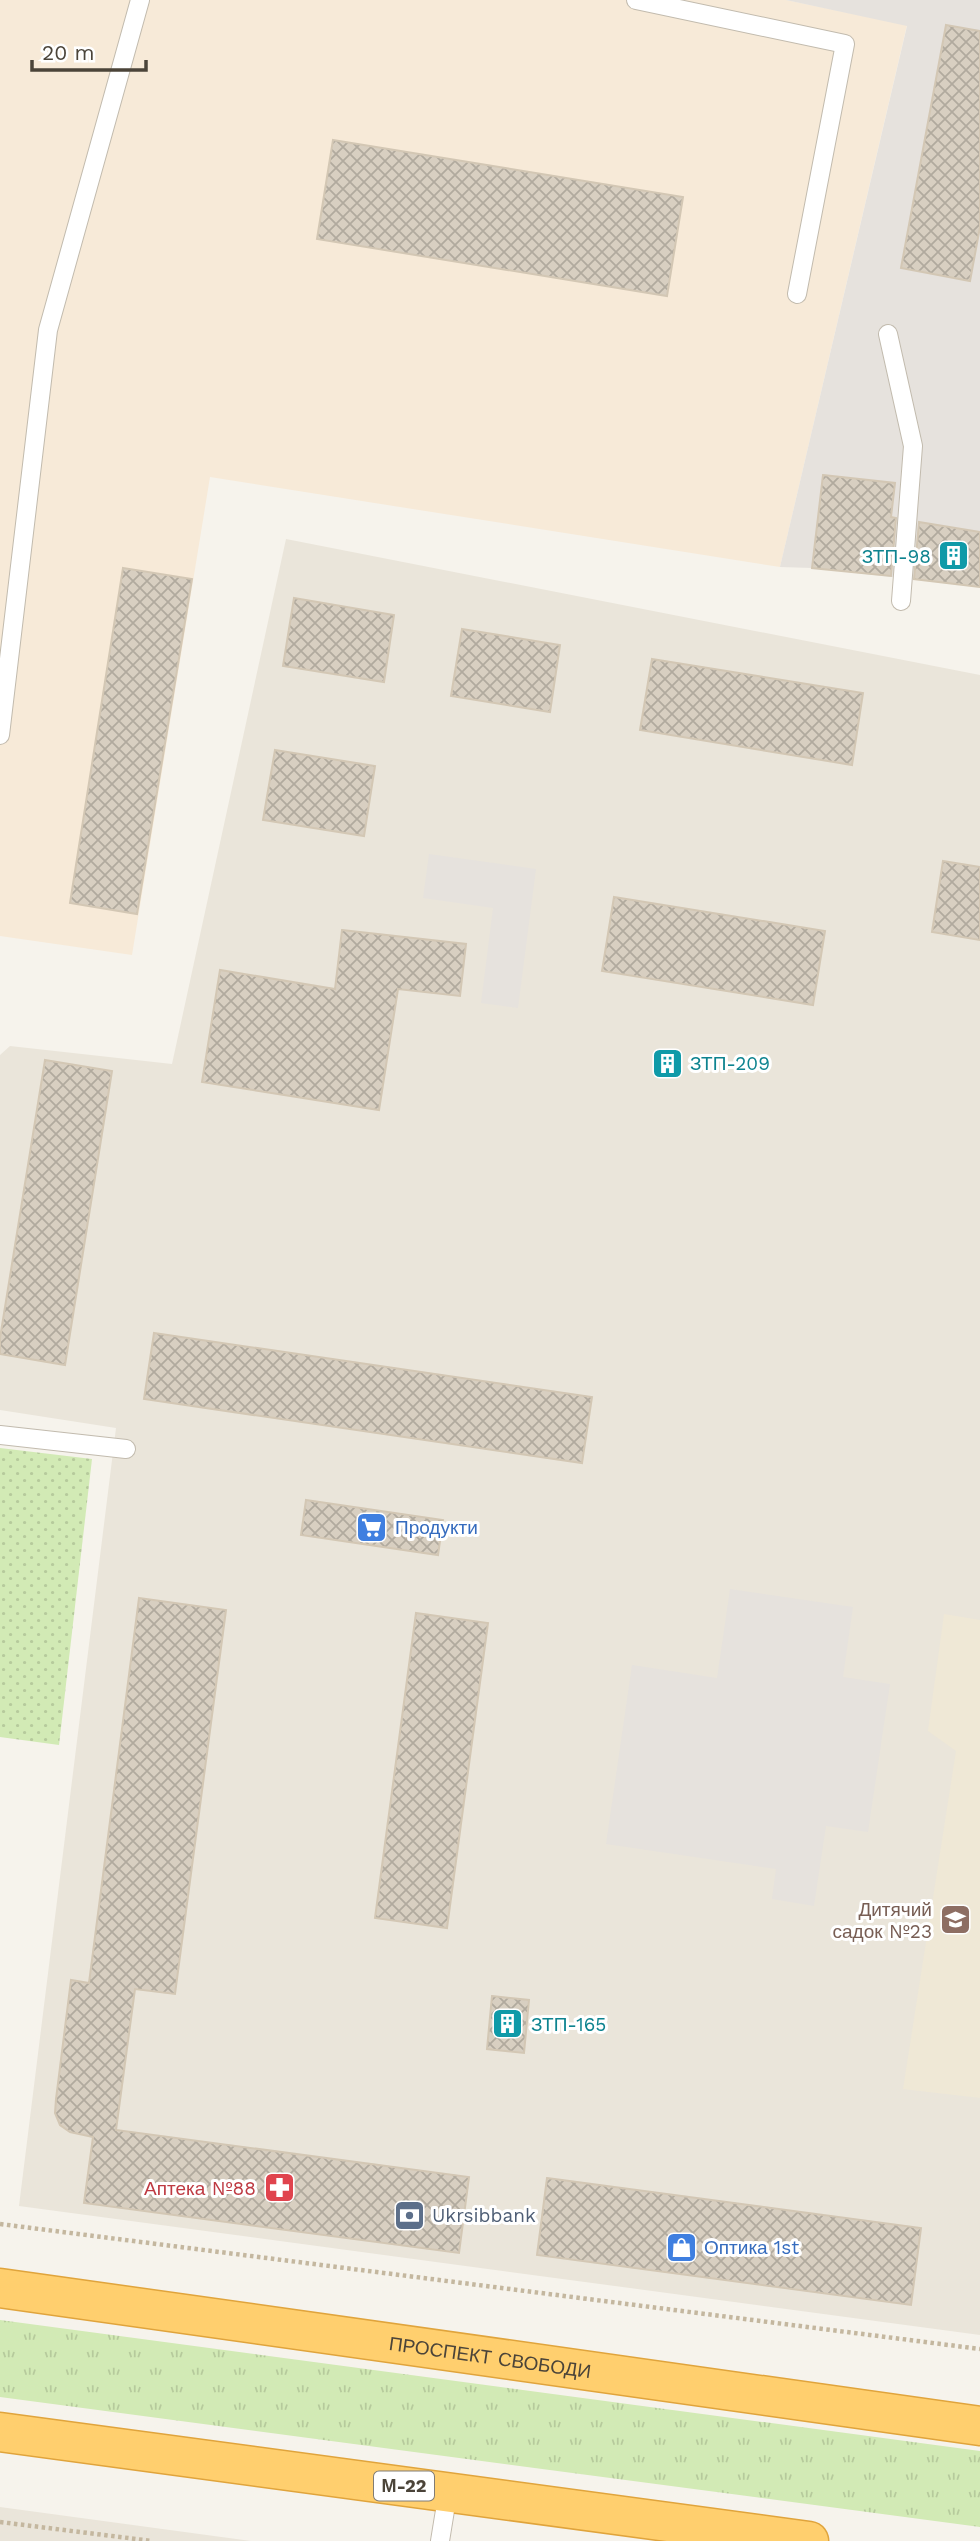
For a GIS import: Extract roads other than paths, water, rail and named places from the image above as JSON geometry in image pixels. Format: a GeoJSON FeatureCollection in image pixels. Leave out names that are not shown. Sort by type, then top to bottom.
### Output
{"type":"FeatureCollection","features":[{"type":"Feature","properties":{"kind":"highway","name":"ПРОСПЕКТ СВОБОДИ"},"geometry":{"type":"LineString","coordinates":[[0,2288],[980,2426]]}},
{"type":"Feature","properties":{"kind":"highway","name":"М-22"},"geometry":{"type":"LineString","coordinates":[[0,2432],[808,2541]]}},
{"type":"Feature","properties":{"kind":"lane"},"geometry":{"type":"LineString","coordinates":[[0,735],[48,330],[140,0]]}},
{"type":"Feature","properties":{"kind":"lane"},"geometry":{"type":"LineString","coordinates":[[636,0],[845,44],[797,294]]}},
{"type":"Feature","properties":{"kind":"lane"},"geometry":{"type":"LineString","coordinates":[[888,334],[913,446],[901,601]]}},
{"type":"Feature","properties":{"kind":"lane"},"geometry":{"type":"LineString","coordinates":[[0,1435],[126,1449]]}},
{"type":"Feature","properties":{"kind":"lane"},"geometry":{"type":"LineString","coordinates":[[440,2541],[448,2492]]}},
{"type":"Feature","properties":{"kind":"place","name":"ЗТП-98"},"geometry":{"type":"Point","coordinates":[954,556]}},
{"type":"Feature","properties":{"kind":"place","name":"ЗТП-209"},"geometry":{"type":"Point","coordinates":[667,1063]}},
{"type":"Feature","properties":{"kind":"place","name":"Продукти"},"geometry":{"type":"Point","coordinates":[372,1527]}},
{"type":"Feature","properties":{"kind":"place","name":"Дитячий садок №23"},"geometry":{"type":"Point","coordinates":[955,1920]}},
{"type":"Feature","properties":{"kind":"place","name":"ЗТП-165"},"geometry":{"type":"Point","coordinates":[508,2024]}},
{"type":"Feature","properties":{"kind":"place","name":"Аптека №88"},"geometry":{"type":"Point","coordinates":[279,2188]}},
{"type":"Feature","properties":{"kind":"place","name":"Ukrsibbank"},"geometry":{"type":"Point","coordinates":[409,2215]}},
{"type":"Feature","properties":{"kind":"place","name":"Оптика 1st"},"geometry":{"type":"Point","coordinates":[681,2247]}}]}
